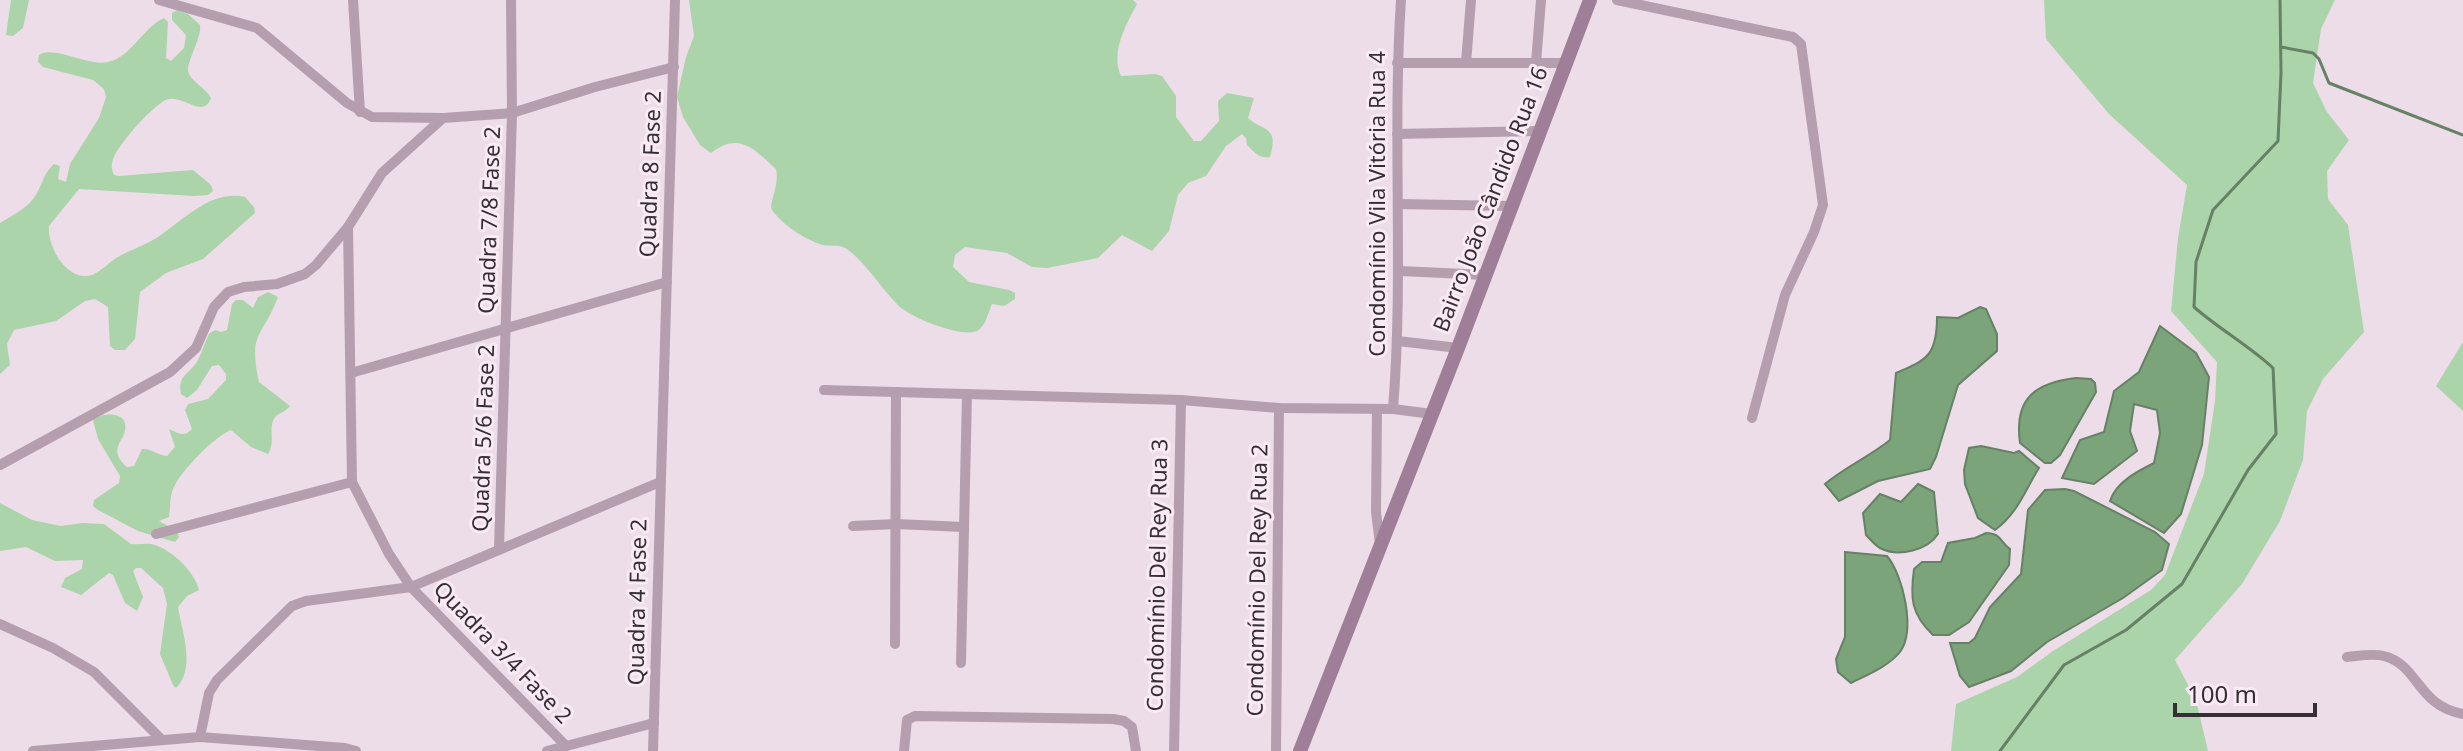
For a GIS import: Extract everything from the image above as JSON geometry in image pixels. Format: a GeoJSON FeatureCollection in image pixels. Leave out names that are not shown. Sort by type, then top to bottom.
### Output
{"type":"FeatureCollection","features":[{"type":"Feature","properties":{"kind":"street"},"geometry":{"type":"LineString","coordinates":[[159,0],[257,28],[360,112],[372,117],[443,118],[512,113],[674,67]]}},
{"type":"Feature","properties":{"kind":"street"},"geometry":{"type":"LineString","coordinates":[[353,0],[360,112]]}},
{"type":"Feature","properties":{"kind":"street","name":"Quadra 7/8 Fase 2"},"geometry":{"type":"LineString","coordinates":[[506,328],[512,113],[511,0]]}},
{"type":"Feature","properties":{"kind":"street","name":"Quadra 8 Fase 2"},"geometry":{"type":"LineString","coordinates":[[660,482],[675,0]]}},
{"type":"Feature","properties":{"kind":"street","name":"Condomínio Vila Vitória Rua 4"},"geometry":{"type":"LineString","coordinates":[[1393,409],[1400,271],[1397,63],[1401,0]]}},
{"type":"Feature","properties":{"kind":"street"},"geometry":{"type":"LineString","coordinates":[[1466,63],[1471,0]]}},
{"type":"Feature","properties":{"kind":"street"},"geometry":{"type":"LineString","coordinates":[[1536,63],[1541,0]]}},
{"type":"Feature","properties":{"kind":"street","name":"Bairro João Cândido Rua 16"},"geometry":{"type":"LineString","coordinates":[[1300,751],[1590,0]]}},
{"type":"Feature","properties":{"kind":"street"},"geometry":{"type":"LineString","coordinates":[[1617,0],[1734,27],[1786,35],[1796,38],[1801,44],[1823,205],[1785,295],[1752,418]]}},
{"type":"Feature","properties":{"kind":"street"},"geometry":{"type":"LineString","coordinates":[[1397,63],[1565,63]]}},
{"type":"Feature","properties":{"kind":"street"},"geometry":{"type":"LineString","coordinates":[[0,465],[170,372],[196,348],[214,307],[224,295],[235,289],[277,284],[305,274],[348,227],[382,173],[443,118]]}},
{"type":"Feature","properties":{"kind":"street"},"geometry":{"type":"LineString","coordinates":[[1397,134],[1539,131]]}},
{"type":"Feature","properties":{"kind":"street"},"geometry":{"type":"LineString","coordinates":[[1398,204],[1510,206]]}},
{"type":"Feature","properties":{"kind":"street"},"geometry":{"type":"LineString","coordinates":[[156,534],[352,482],[348,227]]}},
{"type":"Feature","properties":{"kind":"street"},"geometry":{"type":"LineString","coordinates":[[1400,271],[1486,275]]}},
{"type":"Feature","properties":{"kind":"street"},"geometry":{"type":"LineString","coordinates":[[351,373],[667,282]]}},
{"type":"Feature","properties":{"kind":"street","name":"Quadra 5/6 Fase 2"},"geometry":{"type":"LineString","coordinates":[[499,549],[506,328]]}},
{"type":"Feature","properties":{"kind":"street"},"geometry":{"type":"LineString","coordinates":[[1398,341],[1458,348]]}},
{"type":"Feature","properties":{"kind":"street"},"geometry":{"type":"LineString","coordinates":[[824,390],[1181,400],[1279,408],[1393,409],[1432,414]]}},
{"type":"Feature","properties":{"kind":"street"},"geometry":{"type":"LineString","coordinates":[[895,644],[896,392]]}},
{"type":"Feature","properties":{"kind":"street"},"geometry":{"type":"LineString","coordinates":[[961,663],[967,394]]}},
{"type":"Feature","properties":{"kind":"street","name":"Condomínio Del Rey Rua 3"},"geometry":{"type":"LineString","coordinates":[[1174,751],[1181,400]]}},
{"type":"Feature","properties":{"kind":"street","name":"Condomínio Del Rey Rua 2"},"geometry":{"type":"LineString","coordinates":[[1276,751],[1279,408]]}},
{"type":"Feature","properties":{"kind":"street"},"geometry":{"type":"LineString","coordinates":[[1377,409],[1376,512],[1380,544]]}},
{"type":"Feature","properties":{"kind":"street","name":"Quadra 3/4 Fase 2"},"geometry":{"type":"LineString","coordinates":[[352,482],[389,554],[411,587],[566,746]]}},
{"type":"Feature","properties":{"kind":"street"},"geometry":{"type":"LineString","coordinates":[[200,737],[209,693],[217,680],[292,606],[306,601],[411,587],[660,482]]}},
{"type":"Feature","properties":{"kind":"street","name":"Quadra 4 Fase 2"},"geometry":{"type":"LineString","coordinates":[[653,751],[660,482]]}},
{"type":"Feature","properties":{"kind":"street"},"geometry":{"type":"LineString","coordinates":[[853,526],[964,527]]}},
{"type":"Feature","properties":{"kind":"street"},"geometry":{"type":"LineString","coordinates":[[0,624],[53,648],[94,672],[161,739]]}},
{"type":"Feature","properties":{"kind":"street"},"geometry":{"type":"LineString","coordinates":[[2347,657],[2387,656],[2401,665],[2435,705],[2463,714]]}},
{"type":"Feature","properties":{"kind":"street"},"geometry":{"type":"LineString","coordinates":[[904,751],[905,726],[907,720],[915,716],[1113,719],[1124,721],[1132,727],[1136,751]]}},
{"type":"Feature","properties":{"kind":"street"},"geometry":{"type":"LineString","coordinates":[[547,751],[654,723]]}},
{"type":"Feature","properties":{"kind":"street"},"geometry":{"type":"LineString","coordinates":[[33,751],[200,737],[356,751]]}},
{"type":"Feature","properties":{"kind":"shaded area"},"geometry":{"type":"Polygon","coordinates":[[[11,0],[29,0],[23,28],[13,36],[6,35],[11,0]]]}},
{"type":"Feature","properties":{"kind":"shaded area"},"geometry":{"type":"Polygon","coordinates":[[[689,0],[1133,0],[1137,4],[1118,48],[1121,76],[1162,76],[1176,96],[1176,117],[1194,141],[1201,141],[1219,121],[1218,101],[1227,93],[1254,98],[1248,118],[1271,135],[1270,157],[1254,152],[1242,134],[1226,146],[1206,176],[1188,183],[1178,195],[1169,231],[1152,251],[1122,235],[1098,258],[1047,268],[1032,267],[1007,253],[965,247],[955,255],[953,267],[969,282],[1009,290],[1015,293],[1015,299],[1004,306],[992,304],[985,323],[977,331],[959,332],[923,320],[903,309],[847,249],[816,243],[782,221],[771,207],[776,169],[753,149],[730,143],[711,153],[700,145],[683,117],[677,97],[694,36],[689,0]]]}},
{"type":"Feature","properties":{"kind":"shaded area"},"geometry":{"type":"Polygon","coordinates":[[[2044,0],[2335,0],[2321,29],[2313,83],[2327,112],[2349,140],[2327,171],[2328,199],[2348,225],[2364,332],[2323,379],[2307,411],[2303,460],[2280,521],[2242,584],[2175,660],[2196,700],[2208,751],[1951,751],[1956,704],[2017,677],[2151,590],[2165,575],[2204,474],[2215,401],[2217,362],[2171,311],[2187,185],[2109,114],[2046,39],[2044,0]]]}},
{"type":"Feature","properties":{"kind":"shaded area"},"geometry":{"type":"Polygon","coordinates":[[[177,10],[188,14],[200,25],[188,70],[211,98],[204,107],[175,99],[163,102],[122,143],[113,159],[112,170],[114,175],[119,176],[193,170],[211,185],[213,191],[208,195],[194,196],[79,189],[49,226],[51,243],[60,261],[74,274],[92,275],[118,257],[157,238],[211,201],[222,197],[245,197],[255,213],[203,259],[166,273],[140,292],[135,339],[125,350],[115,350],[110,346],[108,307],[95,299],[85,301],[56,321],[14,330],[7,344],[10,365],[0,374],[0,223],[30,203],[54,164],[60,166],[58,179],[66,182],[70,164],[99,118],[106,97],[104,89],[93,80],[43,67],[38,62],[39,55],[53,53],[91,62],[108,62],[124,54],[149,28],[164,18],[168,22],[166,58],[171,61],[184,48],[186,35],[172,20],[172,13],[177,10]]]}},
{"type":"Feature","properties":{"kind":"shaded area"},"geometry":{"type":"Polygon","coordinates":[[[268,292],[278,297],[256,344],[259,382],[290,406],[274,419],[268,454],[251,447],[231,430],[208,446],[179,478],[172,493],[169,517],[159,521],[177,531],[179,537],[175,542],[138,531],[98,510],[93,506],[94,500],[119,483],[120,476],[98,439],[93,420],[108,415],[123,419],[125,432],[117,453],[127,467],[134,466],[142,449],[167,456],[175,447],[169,429],[184,434],[192,429],[185,410],[188,404],[208,399],[226,380],[226,374],[219,365],[212,366],[197,390],[187,398],[181,394],[181,383],[198,360],[209,334],[215,330],[227,330],[232,304],[236,300],[243,300],[253,308],[258,297],[268,292]]]}},
{"type":"Feature","properties":{"kind":"shaded area"},"geometry":{"type":"Polygon","coordinates":[[[1980,307],[1986,309],[1997,334],[1997,351],[1958,385],[1930,469],[1878,481],[1839,501],[1825,484],[1890,440],[1896,373],[1916,364],[1928,354],[1935,340],[1937,317],[1958,318],[1980,307]]]}},
{"type":"Feature","properties":{"kind":"shaded area"},"geometry":{"type":"Polygon","coordinates":[[[2160,326],[2196,353],[2209,377],[2202,445],[2181,514],[2164,533],[2110,501],[2122,483],[2154,463],[2160,433],[2157,410],[2134,404],[2130,431],[2137,451],[2094,484],[2062,478],[2080,440],[2104,432],[2114,391],[2139,372],[2160,326]]]}},
{"type":"Feature","properties":{"kind":"shaded area"},"geometry":{"type":"Polygon","coordinates":[[[2463,342],[2463,411],[2436,386],[2463,342]]]}},
{"type":"Feature","properties":{"kind":"shaded area"},"geometry":{"type":"Polygon","coordinates":[[[2076,378],[2091,379],[2096,392],[2060,455],[2051,463],[2045,463],[2020,443],[2020,415],[2024,404],[2038,389],[2076,378]]]}},
{"type":"Feature","properties":{"kind":"shaded area"},"geometry":{"type":"Polygon","coordinates":[[[1981,446],[2014,453],[2019,451],[2039,468],[2015,509],[1995,530],[1978,518],[1965,484],[1964,470],[1969,448],[1981,446]]]}},
{"type":"Feature","properties":{"kind":"shaded area"},"geometry":{"type":"Polygon","coordinates":[[[1918,484],[1934,492],[1938,534],[1927,544],[1913,550],[1889,551],[1875,545],[1866,535],[1863,513],[1880,494],[1901,502],[1918,484]]]}},
{"type":"Feature","properties":{"kind":"shaded area"},"geometry":{"type":"Polygon","coordinates":[[[2065,489],[2155,532],[2169,544],[2162,570],[2123,598],[2047,642],[2011,671],[1969,687],[1960,676],[1950,643],[1969,643],[1975,638],[1990,607],[2021,574],[2028,510],[2045,490],[2065,489]]]}},
{"type":"Feature","properties":{"kind":"shaded area"},"geometry":{"type":"Polygon","coordinates":[[[0,503],[32,520],[61,526],[104,524],[131,544],[158,546],[180,561],[199,590],[187,596],[178,607],[186,660],[182,680],[176,688],[160,654],[167,604],[163,588],[141,568],[136,568],[133,571],[143,597],[137,611],[125,603],[113,575],[109,573],[81,595],[61,587],[65,578],[82,569],[83,560],[55,561],[26,547],[0,551],[0,503]]]}},
{"type":"Feature","properties":{"kind":"shaded area"},"geometry":{"type":"Polygon","coordinates":[[[1986,533],[1998,536],[2010,549],[2009,565],[1969,622],[1949,635],[1933,635],[1916,613],[1912,589],[1914,569],[1922,562],[1941,562],[1948,543],[1986,533]]]}},
{"type":"Feature","properties":{"kind":"shaded area"},"geometry":{"type":"Polygon","coordinates":[[[1845,552],[1887,556],[1898,576],[1907,617],[1905,642],[1900,652],[1884,666],[1851,683],[1838,672],[1836,659],[1845,637],[1845,552]]]}},
{"type":"Feature","properties":{"kind":"waterway"},"geometry":{"type":"LineString","coordinates":[[2000,751],[2064,665],[2126,630],[2182,584],[2248,470],[2276,434],[2273,368],[2194,307],[2196,262],[2213,210],[2278,141],[2280,0]]}},
{"type":"Feature","properties":{"kind":"waterway"},"geometry":{"type":"LineString","coordinates":[[2281,47],[2313,53],[2319,59],[2329,83],[2463,135]]}}]}
